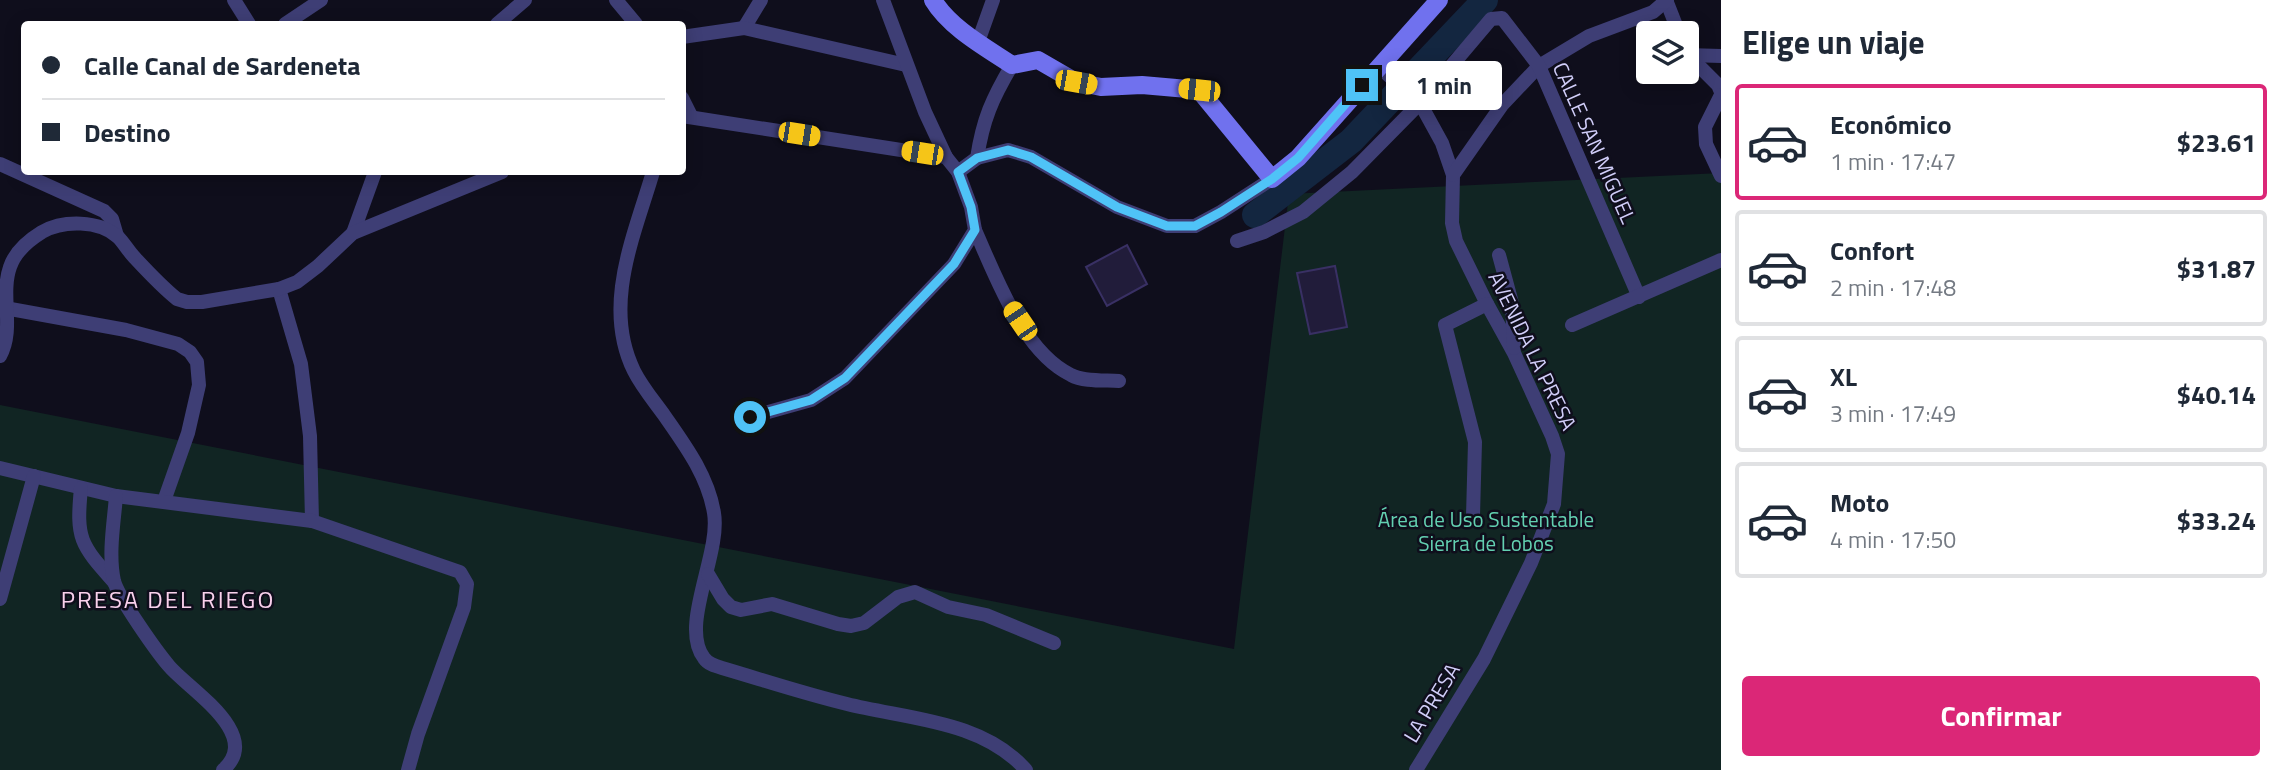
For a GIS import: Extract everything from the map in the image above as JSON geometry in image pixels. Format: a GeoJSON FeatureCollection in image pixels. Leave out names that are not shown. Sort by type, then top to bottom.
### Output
{"type":"FeatureCollection","features":[{"type":"Feature","properties":{"kind":"street"},"geometry":{"type":"LineString","coordinates":[[234,0],[247,21]]}},
{"type":"Feature","properties":{"kind":"street"},"geometry":{"type":"LineString","coordinates":[[290,21],[321,0]]}},
{"type":"Feature","properties":{"kind":"street"},"geometry":{"type":"LineString","coordinates":[[500,21],[525,0]]}},
{"type":"Feature","properties":{"kind":"street"},"geometry":{"type":"LineString","coordinates":[[616,0],[634,21]]}},
{"type":"Feature","properties":{"kind":"street"},"geometry":{"type":"LineString","coordinates":[[744,28],[761,0]]}},
{"type":"Feature","properties":{"kind":"street"},"geometry":{"type":"LineString","coordinates":[[883,0],[906,65],[946,157],[958,172],[971,207],[975,230],[1007,302],[1046,360],[1074,377],[1119,381]]}},
{"type":"Feature","properties":{"kind":"street"},"geometry":{"type":"LineString","coordinates":[[933,0],[940,11],[978,43],[1012,65],[1038,60],[1076,82],[1101,87],[1142,85],[1199,90],[1272,179]]}},
{"type":"Feature","properties":{"kind":"street"},"geometry":{"type":"LineString","coordinates":[[978,43],[993,0]]}},
{"type":"Feature","properties":{"kind":"street"},"geometry":{"type":"LineString","coordinates":[[958,172],[977,158],[1008,150],[1031,157],[1117,207],[1167,226],[1195,226],[1272,179],[1298,158],[1385,72],[1439,0]]}},
{"type":"Feature","properties":{"kind":"street"},"geometry":{"type":"LineString","coordinates":[[1453,175],[1502,105],[1539,66],[1589,36],[1653,12],[1666,0],[1674,21]]}},
{"type":"Feature","properties":{"kind":"street","name":"CALLE SAN MIGUEL"},"geometry":{"type":"LineString","coordinates":[[1416,99],[1491,19],[1502,18],[1539,66],[1639,297]]}},
{"type":"Feature","properties":{"kind":"street"},"geometry":{"type":"LineString","coordinates":[[686,36],[744,28],[906,65]]}},
{"type":"Feature","properties":{"kind":"street"},"geometry":{"type":"LineString","coordinates":[[1699,55],[1721,56]]}},
{"type":"Feature","properties":{"kind":"street"},"geometry":{"type":"LineString","coordinates":[[977,158],[981,131],[991,101],[1012,65]]}},
{"type":"Feature","properties":{"kind":"street"},"geometry":{"type":"LineString","coordinates":[[1699,67],[1718,85],[1721,93],[1705,127],[1706,144],[1721,177]]}},
{"type":"Feature","properties":{"kind":"street","name":"AVENIDA LA PRESA"},"geometry":{"type":"LineString","coordinates":[[1385,72],[1416,99],[1442,143],[1453,175],[1452,223],[1456,241],[1514,353],[1558,454],[1555,504],[1531,563],[1484,659]]}},
{"type":"Feature","properties":{"kind":"street"},"geometry":{"type":"LineString","coordinates":[[1237,241],[1264,232],[1303,212],[1352,172],[1416,99]]}},
{"type":"Feature","properties":{"kind":"street"},"geometry":{"type":"LineString","coordinates":[[687,116],[946,157]]}},
{"type":"Feature","properties":{"kind":"street"},"geometry":{"type":"LineString","coordinates":[[0,164],[21,173]]}},
{"type":"Feature","properties":{"kind":"street"},"geometry":{"type":"LineString","coordinates":[[24,175],[104,211],[112,219],[117,236],[133,257],[177,299],[187,302],[279,289],[297,282],[354,233],[495,175]]}},
{"type":"Feature","properties":{"kind":"street"},"geometry":{"type":"LineString","coordinates":[[354,233],[374,175]]}},
{"type":"Feature","properties":{"kind":"street"},"geometry":{"type":"LineString","coordinates":[[652,175],[626,261],[619,304],[621,329],[626,353],[635,373],[699,469],[715,514],[716,535],[708,574],[697,607],[696,628],[702,656],[709,663],[818,697],[957,728],[988,739],[1026,770]]}},
{"type":"Feature","properties":{"kind":"street"},"geometry":{"type":"LineString","coordinates":[[0,356],[7,335],[5,308],[9,267],[19,250],[54,225],[93,225],[117,236]]}},
{"type":"Feature","properties":{"kind":"street"},"geometry":{"type":"LineString","coordinates":[[750,417],[811,400],[845,378],[954,264],[975,230]]}},
{"type":"Feature","properties":{"kind":"street"},"geometry":{"type":"LineString","coordinates":[[1499,255],[1512,303],[1514,353]]}},
{"type":"Feature","properties":{"kind":"street"},"geometry":{"type":"LineString","coordinates":[[1572,325],[1721,260]]}},
{"type":"Feature","properties":{"kind":"street"},"geometry":{"type":"LineString","coordinates":[[279,289],[301,364],[310,436],[312,521]]}},
{"type":"Feature","properties":{"kind":"street"},"geometry":{"type":"LineString","coordinates":[[1473,516],[1475,442],[1445,325],[1487,304]]}},
{"type":"Feature","properties":{"kind":"street"},"geometry":{"type":"LineString","coordinates":[[5,308],[126,330],[178,344],[190,352],[197,362],[199,384],[188,433],[164,501]]}},
{"type":"Feature","properties":{"kind":"street"},"geometry":{"type":"LineString","coordinates":[[0,468],[116,496],[312,521],[453,568],[465,578],[467,594],[408,770]]}},
{"type":"Feature","properties":{"kind":"street"},"geometry":{"type":"LineString","coordinates":[[1,590],[34,477]]}},
{"type":"Feature","properties":{"kind":"street"},"geometry":{"type":"LineString","coordinates":[[80,488],[78,521],[81,538],[88,551],[114,582],[170,668],[203,696],[223,718],[234,744],[231,762],[223,770]]}},
{"type":"Feature","properties":{"kind":"street"},"geometry":{"type":"LineString","coordinates":[[114,582],[116,496]]}},
{"type":"Feature","properties":{"kind":"street"},"geometry":{"type":"LineString","coordinates":[[708,574],[723,599],[731,607],[741,610],[772,604],[851,626],[863,623],[898,597],[915,592],[948,607],[986,615],[1054,643]]}},
{"type":"Feature","properties":{"kind":"street","name":"LA PRESA"},"geometry":{"type":"LineString","coordinates":[[1416,770],[1484,659]]}},
{"type":"Feature","properties":{"kind":"green space","name":"Área de Uso Sustentable Sierra de Lobos"},"geometry":{"type":"Polygon","coordinates":[[[1721,173],[1721,770],[0,770],[0,405],[1234,649],[1289,194],[1721,173]]]}},
{"type":"Feature","properties":{"kind":"building"},"geometry":{"type":"Polygon","coordinates":[[[1127,245],[1147,284],[1107,306],[1086,267],[1127,245]]]}},
{"type":"Feature","properties":{"kind":"building"},"geometry":{"type":"Polygon","coordinates":[[[1335,266],[1347,327],[1310,334],[1297,273],[1335,266]]]}},
{"type":"Feature","properties":{"kind":"waterway"},"geometry":{"type":"LineString","coordinates":[[1255,215],[1351,141],[1485,0]]}},
{"type":"Feature","properties":{"kind":"district","name":"PRESA DEL RIEGO"},"geometry":{"type":"Point","coordinates":[168,600]}},
{"type":"Feature","properties":{"kind":"route"},"geometry":{"type":"LineString","coordinates":[[750,417],[811,400],[845,378],[954,264],[975,230],[971,207],[958,172],[977,158],[1008,150],[1031,157],[1117,207],[1167,226],[1195,226],[1272,179],[1298,158],[1362,85]]}}]}
